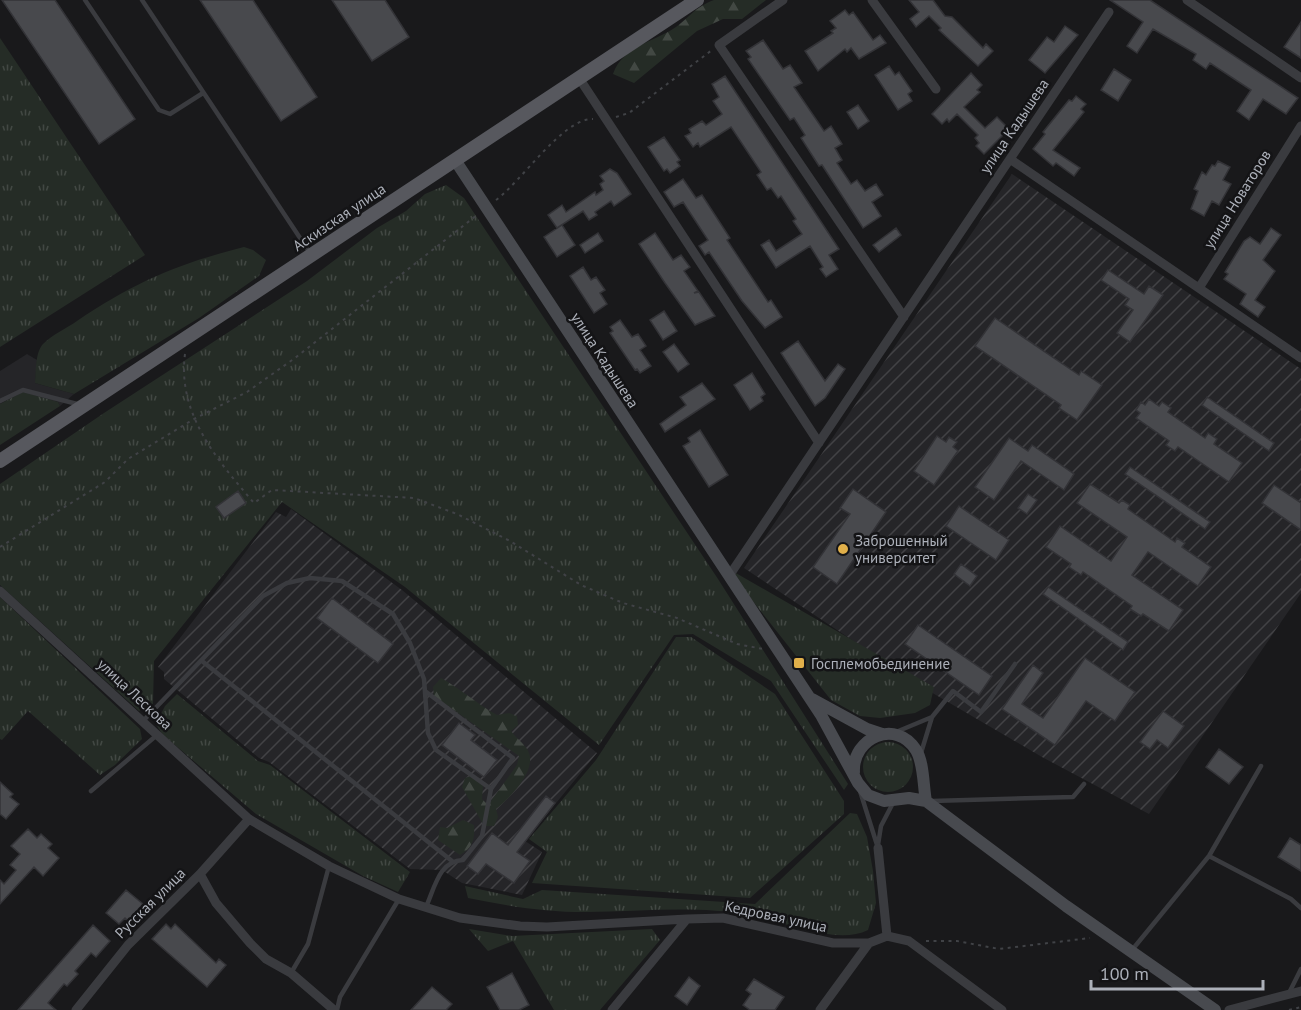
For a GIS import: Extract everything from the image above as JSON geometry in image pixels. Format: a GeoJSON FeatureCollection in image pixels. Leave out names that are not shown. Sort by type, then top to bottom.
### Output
{"type":"FeatureCollection","features":[{"type":"Feature","properties":{"kind":"main road","name":"Аскизская улица"},"geometry":{"type":"LineString","coordinates":[[0,461],[697,0]]}},
{"type":"Feature","properties":{"kind":"street"},"geometry":{"type":"LineString","coordinates":[[783,0],[719,45],[904,316]]}},
{"type":"Feature","properties":{"kind":"street"},"geometry":{"type":"LineString","coordinates":[[872,0],[936,89]]}},
{"type":"Feature","properties":{"kind":"street"},"geometry":{"type":"LineString","coordinates":[[1187,0],[1301,78]]}},
{"type":"Feature","properties":{"kind":"street","name":"улица Кадышева"},"geometry":{"type":"LineString","coordinates":[[729,576],[1109,12]]}},
{"type":"Feature","properties":{"kind":"street"},"geometry":{"type":"LineString","coordinates":[[579,78],[819,443]]}},
{"type":"Feature","properties":{"kind":"street","name":"улица Новаторов"},"geometry":{"type":"LineString","coordinates":[[1199,288],[1301,126]]}},
{"type":"Feature","properties":{"kind":"street"},"geometry":{"type":"LineString","coordinates":[[1010,159],[1301,358]]}},
{"type":"Feature","properties":{"kind":"street","name":"улица Кадышева"},"geometry":{"type":"LineString","coordinates":[[455,160],[821,715],[856,777]]}},
{"type":"Feature","properties":{"kind":"street","name":"улица Лескова"},"geometry":{"type":"LineString","coordinates":[[0,591],[249,819],[328,866],[426,909]]}},
{"type":"Feature","properties":{"kind":"street"},"geometry":{"type":"LineString","coordinates":[[809,697],[867,729],[893,734],[907,740],[914,747],[921,766],[926,801]]}},
{"type":"Feature","properties":{"kind":"street"},"geometry":{"type":"LineString","coordinates":[[884,734],[868,740],[856,756],[856,777],[873,798],[926,801],[1211,1009]]}},
{"type":"Feature","properties":{"kind":"street"},"geometry":{"type":"LineString","coordinates":[[895,800],[913,790],[921,766]]}},
{"type":"Feature","properties":{"kind":"street","name":"Русская улица"},"geometry":{"type":"LineString","coordinates":[[76,1010],[128,945],[201,874],[249,819]]}},
{"type":"Feature","properties":{"kind":"street"},"geometry":{"type":"LineString","coordinates":[[878,848],[887,936]]}},
{"type":"Feature","properties":{"kind":"street"},"geometry":{"type":"LineString","coordinates":[[201,874],[216,903],[250,943],[266,959],[291,973],[335,1010]]}},
{"type":"Feature","properties":{"kind":"street","name":"Кедровая улица"},"geometry":{"type":"LineString","coordinates":[[426,909],[460,918],[520,926],[723,918],[833,943],[869,943]]}},
{"type":"Feature","properties":{"kind":"street"},"geometry":{"type":"LineString","coordinates":[[612,1010],[687,919]]}},
{"type":"Feature","properties":{"kind":"street"},"geometry":{"type":"LineString","coordinates":[[820,1010],[869,943],[887,936],[909,940],[1002,1010]]}},
{"type":"Feature","properties":{"kind":"street"},"geometry":{"type":"LineString","coordinates":[[1229,1010],[1301,991]]}},
{"type":"Feature","properties":{"kind":"lane"},"geometry":{"type":"LineString","coordinates":[[86,0],[159,110],[170,114],[203,93]]}},
{"type":"Feature","properties":{"kind":"lane"},"geometry":{"type":"LineString","coordinates":[[142,0],[311,255]]}},
{"type":"Feature","properties":{"kind":"lane"},"geometry":{"type":"LineString","coordinates":[[0,401],[23,390],[84,405]]}},
{"type":"Feature","properties":{"kind":"lane"},"geometry":{"type":"LineString","coordinates":[[143,721],[263,596],[287,583],[310,578],[342,581],[393,614],[410,643],[423,679],[428,733],[436,750],[491,789]]}},
{"type":"Feature","properties":{"kind":"lane"},"geometry":{"type":"LineString","coordinates":[[202,661],[452,861]]}},
{"type":"Feature","properties":{"kind":"lane"},"geometry":{"type":"LineString","coordinates":[[921,766],[921,746],[932,717],[953,691],[981,712],[1015,664]]}},
{"type":"Feature","properties":{"kind":"lane"},"geometry":{"type":"LineString","coordinates":[[424,691],[513,758],[491,789],[482,836],[463,860],[452,861],[442,870],[426,909]]}},
{"type":"Feature","properties":{"kind":"lane"},"geometry":{"type":"LineString","coordinates":[[884,734],[902,731],[932,717]]}},
{"type":"Feature","properties":{"kind":"lane"},"geometry":{"type":"LineString","coordinates":[[91,791],[157,735]]}},
{"type":"Feature","properties":{"kind":"lane"},"geometry":{"type":"LineString","coordinates":[[1130,952],[1209,856],[1261,766]]}},
{"type":"Feature","properties":{"kind":"lane"},"geometry":{"type":"LineString","coordinates":[[856,777],[878,848]]}},
{"type":"Feature","properties":{"kind":"lane"},"geometry":{"type":"LineString","coordinates":[[926,801],[1073,797],[1084,784]]}},
{"type":"Feature","properties":{"kind":"lane"},"geometry":{"type":"LineString","coordinates":[[878,848],[881,826],[895,800]]}},
{"type":"Feature","properties":{"kind":"lane"},"geometry":{"type":"LineString","coordinates":[[1209,856],[1291,899],[1301,908]]}},
{"type":"Feature","properties":{"kind":"lane"},"geometry":{"type":"LineString","coordinates":[[291,973],[308,944],[328,866]]}},
{"type":"Feature","properties":{"kind":"lane"},"geometry":{"type":"LineString","coordinates":[[335,1010],[340,997],[399,899]]}},
{"type":"Feature","properties":{"kind":"lane"},"geometry":{"type":"LineString","coordinates":[[1289,994],[1301,969]]}},
{"type":"Feature","properties":{"kind":"path"},"geometry":{"type":"LineString","coordinates":[[0,547],[105,482],[128,459],[194,419],[248,392],[295,358],[510,190],[549,144],[584,118],[607,119],[629,113],[719,45]]}},
{"type":"Feature","properties":{"kind":"path"},"geometry":{"type":"LineString","coordinates":[[187,338],[183,371],[194,419],[208,446],[254,503],[272,490],[414,498],[457,514],[510,541],[581,585],[622,603],[678,618],[737,644],[780,653]]}},
{"type":"Feature","properties":{"kind":"path"},"geometry":{"type":"LineString","coordinates":[[909,940],[957,941],[999,949],[1108,936]]}},
{"type":"Feature","properties":{"kind":"path"},"geometry":{"type":"LineString","coordinates":[[1289,1010],[1301,1007]]}},
{"type":"Feature","properties":{"kind":"shaded area"},"geometry":{"type":"Polygon","coordinates":[[[1012,174],[1301,369],[1301,593],[1149,814],[1042,757],[924,688],[744,568],[1012,174]]]}},
{"type":"Feature","properties":{"kind":"shaded area"},"geometry":{"type":"Polygon","coordinates":[[[27,354],[37,360],[35,383],[74,394],[60,406],[58,402],[16,394],[0,404],[0,371],[27,354]]]}},
{"type":"Feature","properties":{"kind":"shaded area"},"geometry":{"type":"Polygon","coordinates":[[[291,509],[402,590],[597,753],[525,841],[542,852],[522,895],[462,883],[442,870],[410,869],[269,762],[259,758],[164,679],[164,672],[158,667],[276,512],[286,517],[291,509]]]}},
{"type":"Feature","properties":{"kind":"green space"},"geometry":{"type":"Polygon","coordinates":[[[714,0],[766,0],[742,19],[723,19],[697,31],[634,83],[613,74],[624,57],[632,51],[676,27],[698,9],[714,0]]]}},
{"type":"Feature","properties":{"kind":"green space"},"geometry":{"type":"Polygon","coordinates":[[[0,38],[145,255],[0,347],[0,38]]]}},
{"type":"Feature","properties":{"kind":"green space"},"geometry":{"type":"Polygon","coordinates":[[[446,185],[464,198],[718,579],[848,784],[844,790],[771,681],[693,634],[674,635],[599,745],[405,587],[282,502],[154,661],[153,704],[139,711],[0,585],[0,484],[104,413],[307,281],[377,228],[406,211],[425,194],[446,185]]]}},
{"type":"Feature","properties":{"kind":"green space"},"geometry":{"type":"Polygon","coordinates":[[[244,247],[253,250],[266,260],[259,276],[199,318],[74,394],[35,383],[36,363],[43,344],[98,307],[157,276],[198,260],[244,247]]]}},
{"type":"Feature","properties":{"kind":"green space"},"geometry":{"type":"Polygon","coordinates":[[[23,392],[58,402],[60,406],[0,445],[0,404],[23,392]]]}},
{"type":"Feature","properties":{"kind":"green space"},"geometry":{"type":"Polygon","coordinates":[[[734,572],[934,687],[930,705],[915,713],[880,718],[860,716],[831,700],[737,581],[734,572]]]}},
{"type":"Feature","properties":{"kind":"green space"},"geometry":{"type":"Polygon","coordinates":[[[0,597],[140,729],[142,739],[115,765],[100,775],[28,711],[2,740],[0,739],[0,597]]]}},
{"type":"Feature","properties":{"kind":"green space"},"geometry":{"type":"Polygon","coordinates":[[[676,637],[691,637],[775,694],[844,801],[844,814],[750,898],[532,883],[547,852],[529,839],[596,760],[676,637]]]}},
{"type":"Feature","properties":{"kind":"green space"},"geometry":{"type":"Polygon","coordinates":[[[441,678],[497,715],[509,713],[517,716],[518,725],[511,731],[528,750],[529,768],[514,792],[496,809],[498,817],[494,826],[484,826],[462,787],[465,778],[473,775],[483,786],[482,799],[488,805],[517,765],[519,756],[434,696],[433,687],[441,678]]]}},
{"type":"Feature","properties":{"kind":"green space"},"geometry":{"type":"Polygon","coordinates":[[[177,694],[258,761],[270,765],[410,872],[398,892],[363,876],[256,814],[162,734],[156,724],[165,706],[177,694]]]}},
{"type":"Feature","properties":{"kind":"green space"},"geometry":{"type":"Polygon","coordinates":[[[883,742],[893,742],[906,749],[913,762],[913,772],[906,785],[893,792],[883,792],[874,788],[867,781],[863,772],[863,762],[867,753],[874,746],[883,742]]]}},
{"type":"Feature","properties":{"kind":"green space"},"geometry":{"type":"Polygon","coordinates":[[[850,813],[857,814],[867,837],[876,903],[868,930],[855,934],[826,934],[749,915],[709,910],[585,912],[526,908],[468,898],[465,886],[523,899],[542,890],[755,904],[850,813]]]}},
{"type":"Feature","properties":{"kind":"green space"},"geometry":{"type":"Polygon","coordinates":[[[463,820],[474,825],[474,835],[470,846],[460,855],[438,840],[440,827],[447,828],[463,820]]]}},
{"type":"Feature","properties":{"kind":"green space"},"geometry":{"type":"Polygon","coordinates":[[[469,929],[512,936],[652,929],[660,940],[600,1010],[554,1010],[513,941],[488,951],[469,929]]]}},
{"type":"Feature","properties":{"kind":"building"},"geometry":{"type":"Polygon","coordinates":[[[2,0],[55,0],[135,119],[99,144],[2,0]]]}},
{"type":"Feature","properties":{"kind":"building"},"geometry":{"type":"Polygon","coordinates":[[[200,0],[253,0],[317,97],[281,121],[200,0]]]}},
{"type":"Feature","properties":{"kind":"building"},"geometry":{"type":"Polygon","coordinates":[[[332,0],[385,0],[409,37],[372,61],[332,0]]]}},
{"type":"Feature","properties":{"kind":"building"},"geometry":{"type":"Polygon","coordinates":[[[909,0],[933,0],[945,16],[952,17],[983,48],[986,44],[993,51],[978,66],[939,30],[941,28],[929,16],[916,27],[910,19],[919,12],[909,0]]]}},
{"type":"Feature","properties":{"kind":"building"},"geometry":{"type":"Polygon","coordinates":[[[1110,0],[1150,0],[1298,98],[1286,114],[1263,99],[1249,120],[1237,111],[1251,90],[1210,63],[1206,69],[1193,60],[1196,54],[1153,29],[1137,53],[1127,46],[1143,22],[1110,0]]]}},
{"type":"Feature","properties":{"kind":"building"},"geometry":{"type":"Polygon","coordinates":[[[845,10],[849,15],[853,12],[873,40],[880,35],[886,43],[859,59],[851,48],[847,52],[845,49],[818,71],[805,51],[833,33],[831,31],[836,28],[830,21],[845,10]]]}},
{"type":"Feature","properties":{"kind":"building"},"geometry":{"type":"Polygon","coordinates":[[[1301,22],[1301,58],[1284,47],[1301,22]]]}},
{"type":"Feature","properties":{"kind":"building"},"geometry":{"type":"Polygon","coordinates":[[[1065,26],[1078,35],[1045,73],[1029,60],[1047,37],[1054,42],[1065,26]]]}},
{"type":"Feature","properties":{"kind":"building"},"geometry":{"type":"Polygon","coordinates":[[[763,40],[783,69],[790,65],[802,83],[794,87],[824,131],[831,126],[842,144],[835,148],[842,160],[837,163],[851,184],[857,180],[865,191],[876,184],[883,195],[872,202],[881,216],[863,228],[822,165],[819,166],[801,138],[805,135],[794,118],[790,120],[748,59],[751,57],[746,51],[763,40]]]}},
{"type":"Feature","properties":{"kind":"building"},"geometry":{"type":"Polygon","coordinates":[[[889,66],[895,75],[899,72],[912,91],[908,94],[912,101],[898,110],[875,75],[889,66]]]}},
{"type":"Feature","properties":{"kind":"building"},"geometry":{"type":"Polygon","coordinates":[[[1114,69],[1131,80],[1118,101],[1101,90],[1114,69]]]}},
{"type":"Feature","properties":{"kind":"building"},"geometry":{"type":"Polygon","coordinates":[[[971,73],[982,85],[977,90],[980,92],[964,107],[985,128],[997,117],[1009,129],[984,154],[976,146],[979,143],[975,138],[978,135],[957,114],[949,122],[947,119],[942,124],[932,114],[971,73]]]}},
{"type":"Feature","properties":{"kind":"building"},"geometry":{"type":"Polygon","coordinates":[[[725,76],[839,249],[829,255],[838,269],[826,277],[820,269],[823,267],[810,246],[776,268],[761,245],[769,240],[776,251],[802,234],[793,221],[796,219],[781,196],[778,198],[771,188],[767,190],[757,175],[761,172],[731,127],[700,147],[698,143],[693,147],[685,136],[691,133],[689,129],[702,121],[706,125],[722,114],[713,101],[719,97],[712,84],[725,76]]]}},
{"type":"Feature","properties":{"kind":"building"},"geometry":{"type":"Polygon","coordinates":[[[1076,96],[1086,104],[1081,109],[1084,112],[1053,150],[1080,168],[1074,176],[1056,163],[1053,166],[1033,149],[1045,134],[1043,132],[1069,100],[1072,101],[1076,96]]]}},
{"type":"Feature","properties":{"kind":"building"},"geometry":{"type":"Polygon","coordinates":[[[858,105],[869,121],[858,129],[847,112],[858,105]]]}},
{"type":"Feature","properties":{"kind":"building"},"geometry":{"type":"Polygon","coordinates":[[[664,137],[680,160],[677,162],[680,166],[670,173],[667,169],[664,171],[648,147],[664,137]]]}},
{"type":"Feature","properties":{"kind":"building"},"geometry":{"type":"Polygon","coordinates":[[[1218,161],[1230,167],[1223,180],[1231,184],[1219,205],[1212,201],[1204,216],[1191,209],[1198,191],[1194,189],[1202,172],[1206,175],[1212,165],[1215,166],[1218,161]]]}},
{"type":"Feature","properties":{"kind":"building"},"geometry":{"type":"Polygon","coordinates":[[[610,169],[617,173],[631,194],[614,206],[611,201],[595,212],[597,215],[589,220],[583,211],[557,228],[548,215],[562,205],[566,212],[595,192],[596,195],[603,190],[600,184],[604,181],[600,176],[610,169]]]}},
{"type":"Feature","properties":{"kind":"building"},"geometry":{"type":"Polygon","coordinates":[[[683,179],[696,198],[702,195],[730,238],[727,240],[768,302],[771,300],[782,317],[765,328],[742,301],[709,252],[705,255],[699,246],[708,240],[683,202],[674,207],[664,192],[683,179]]]}},
{"type":"Feature","properties":{"kind":"building"},"geometry":{"type":"Polygon","coordinates":[[[562,225],[575,245],[557,257],[544,237],[562,225]]]}},
{"type":"Feature","properties":{"kind":"building"},"geometry":{"type":"Polygon","coordinates":[[[896,228],[901,235],[879,252],[873,245],[896,228]]]}},
{"type":"Feature","properties":{"kind":"building"},"geometry":{"type":"Polygon","coordinates":[[[1271,228],[1281,235],[1263,260],[1275,271],[1255,300],[1265,307],[1258,317],[1240,304],[1246,294],[1224,279],[1228,274],[1225,272],[1244,241],[1250,237],[1260,244],[1271,228]]]}},
{"type":"Feature","properties":{"kind":"building"},"geometry":{"type":"Polygon","coordinates":[[[598,233],[603,241],[585,253],[580,245],[598,233]]]}},
{"type":"Feature","properties":{"kind":"building"},"geometry":{"type":"Polygon","coordinates":[[[655,233],[673,260],[681,255],[690,267],[684,271],[698,291],[694,293],[699,292],[715,316],[695,325],[639,244],[655,233]]]}},
{"type":"Feature","properties":{"kind":"building"},"geometry":{"type":"Polygon","coordinates":[[[583,267],[591,280],[596,277],[605,290],[600,293],[607,304],[594,313],[570,276],[583,267]]]}},
{"type":"Feature","properties":{"kind":"building"},"geometry":{"type":"Polygon","coordinates":[[[1108,270],[1144,294],[1149,286],[1163,295],[1130,342],[1117,333],[1133,310],[1125,305],[1129,299],[1101,280],[1108,270]]]}},
{"type":"Feature","properties":{"kind":"building"},"geometry":{"type":"Polygon","coordinates":[[[664,311],[677,331],[663,340],[650,320],[664,311]]]}},
{"type":"Feature","properties":{"kind":"building"},"geometry":{"type":"Polygon","coordinates":[[[995,318],[1079,375],[1081,371],[1102,385],[1077,420],[1059,408],[1061,405],[975,346],[995,318]]]}},
{"type":"Feature","properties":{"kind":"building"},"geometry":{"type":"Polygon","coordinates":[[[620,320],[632,337],[638,334],[646,346],[640,350],[651,366],[640,373],[637,369],[635,370],[610,333],[613,331],[610,327],[620,320]]]}},
{"type":"Feature","properties":{"kind":"building"},"geometry":{"type":"Polygon","coordinates":[[[798,341],[825,381],[838,364],[845,369],[825,398],[815,406],[781,353],[798,341]]]}},
{"type":"Feature","properties":{"kind":"building"},"geometry":{"type":"Polygon","coordinates":[[[674,344],[689,364],[678,372],[663,352],[674,344]]]}},
{"type":"Feature","properties":{"kind":"building"},"geometry":{"type":"Polygon","coordinates":[[[752,373],[765,394],[761,397],[763,401],[750,410],[734,385],[752,373]]]}},
{"type":"Feature","properties":{"kind":"building"},"geometry":{"type":"Polygon","coordinates":[[[702,383],[715,399],[665,432],[660,424],[686,405],[680,397],[702,383]]]}},
{"type":"Feature","properties":{"kind":"building"},"geometry":{"type":"Polygon","coordinates":[[[1207,397],[1274,443],[1269,451],[1202,405],[1207,397]]]}},
{"type":"Feature","properties":{"kind":"building"},"geometry":{"type":"Polygon","coordinates":[[[1149,399],[1159,406],[1162,402],[1171,408],[1168,412],[1205,438],[1208,433],[1217,439],[1214,444],[1242,463],[1229,482],[1178,447],[1175,451],[1166,445],[1169,441],[1136,418],[1140,413],[1136,410],[1141,402],[1145,405],[1149,399]]]}},
{"type":"Feature","properties":{"kind":"building"},"geometry":{"type":"Polygon","coordinates":[[[700,430],[728,475],[709,487],[683,446],[690,442],[688,438],[700,430]]]}},
{"type":"Feature","properties":{"kind":"building"},"geometry":{"type":"Polygon","coordinates":[[[937,436],[946,442],[949,437],[957,442],[953,447],[958,451],[934,485],[914,471],[937,436]]]}},
{"type":"Feature","properties":{"kind":"building"},"geometry":{"type":"Polygon","coordinates":[[[1009,438],[1028,451],[1032,445],[1074,474],[1064,490],[1021,461],[994,500],[975,487],[1009,438]]]}},
{"type":"Feature","properties":{"kind":"building"},"geometry":{"type":"Polygon","coordinates":[[[1130,467],[1210,522],[1205,529],[1125,474],[1130,467]]]}},
{"type":"Feature","properties":{"kind":"building"},"geometry":{"type":"Polygon","coordinates":[[[1090,484],[1119,503],[1122,500],[1130,505],[1128,509],[1175,542],[1177,538],[1185,543],[1182,547],[1211,567],[1198,586],[1148,552],[1132,575],[1183,610],[1169,631],[1143,614],[1141,616],[1130,609],[1132,606],[1083,572],[1081,575],[1069,567],[1071,564],[1046,547],[1060,526],[1111,561],[1127,537],[1077,503],[1090,484]]]}},
{"type":"Feature","properties":{"kind":"building"},"geometry":{"type":"Polygon","coordinates":[[[1274,485],[1301,503],[1301,530],[1262,503],[1274,485]]]}},
{"type":"Feature","properties":{"kind":"building","name":"Заброшенный университет"},"geometry":{"type":"Polygon","coordinates":[[[853,489],[886,512],[837,584],[813,567],[850,514],[840,508],[853,489]]]}},
{"type":"Feature","properties":{"kind":"building"},"geometry":{"type":"Polygon","coordinates":[[[238,491],[246,503],[224,518],[216,507],[238,491]]]}},
{"type":"Feature","properties":{"kind":"building"},"geometry":{"type":"Polygon","coordinates":[[[1028,494],[1037,500],[1027,514],[1018,508],[1028,494]]]}},
{"type":"Feature","properties":{"kind":"building"},"geometry":{"type":"Polygon","coordinates":[[[959,506],[1009,540],[996,560],[946,526],[959,506]]]}},
{"type":"Feature","properties":{"kind":"building"},"geometry":{"type":"Polygon","coordinates":[[[961,564],[977,576],[970,586],[954,574],[961,564]]]}},
{"type":"Feature","properties":{"kind":"building"},"geometry":{"type":"Polygon","coordinates":[[[1048,587],[1128,642],[1123,650],[1043,594],[1048,587]]]}},
{"type":"Feature","properties":{"kind":"building"},"geometry":{"type":"Polygon","coordinates":[[[332,598],[393,644],[378,663],[317,618],[332,598]]]}},
{"type":"Feature","properties":{"kind":"building"},"geometry":{"type":"Polygon","coordinates":[[[918,625],[992,676],[979,695],[905,644],[918,625]]]}},
{"type":"Feature","properties":{"kind":"building"},"geometry":{"type":"Polygon","coordinates":[[[1085,658],[1135,692],[1115,721],[1086,701],[1055,745],[1002,709],[1033,665],[1043,673],[1022,704],[1043,718],[1085,658]]]}},
{"type":"Feature","properties":{"kind":"building"},"geometry":{"type":"Polygon","coordinates":[[[1163,711],[1184,726],[1168,748],[1157,740],[1150,749],[1140,742],[1163,711]]]}},
{"type":"Feature","properties":{"kind":"building"},"geometry":{"type":"Polygon","coordinates":[[[459,723],[475,735],[471,740],[497,760],[484,777],[442,745],[459,723]]]}},
{"type":"Feature","properties":{"kind":"building"},"geometry":{"type":"Polygon","coordinates":[[[1219,749],[1243,767],[1229,784],[1206,767],[1219,749]]]}},
{"type":"Feature","properties":{"kind":"building"},"geometry":{"type":"Polygon","coordinates":[[[0,782],[13,794],[10,797],[19,804],[6,819],[0,814],[0,782]]]}},
{"type":"Feature","properties":{"kind":"building"},"geometry":{"type":"Polygon","coordinates":[[[546,796],[555,803],[517,852],[530,861],[514,883],[486,864],[478,874],[467,866],[492,833],[508,845],[546,796]]]}},
{"type":"Feature","properties":{"kind":"building"},"geometry":{"type":"Polygon","coordinates":[[[28,829],[37,838],[41,834],[52,844],[48,848],[59,858],[43,876],[34,867],[0,904],[0,880],[4,884],[16,870],[10,865],[20,854],[11,846],[28,829]]]}},
{"type":"Feature","properties":{"kind":"building"},"geometry":{"type":"Polygon","coordinates":[[[1290,838],[1301,845],[1301,871],[1278,857],[1290,838]]]}},
{"type":"Feature","properties":{"kind":"building"},"geometry":{"type":"Polygon","coordinates":[[[126,890],[143,904],[128,921],[125,918],[119,924],[106,913],[126,890]]]}},
{"type":"Feature","properties":{"kind":"building"},"geometry":{"type":"Polygon","coordinates":[[[166,924],[171,929],[175,924],[216,963],[219,959],[226,965],[207,987],[152,939],[166,924]]]}},
{"type":"Feature","properties":{"kind":"building"},"geometry":{"type":"Polygon","coordinates":[[[93,925],[110,941],[96,957],[91,953],[75,971],[78,974],[67,986],[64,984],[48,1003],[56,1010],[18,1010],[93,925]]]}},
{"type":"Feature","properties":{"kind":"building"},"geometry":{"type":"Polygon","coordinates":[[[512,973],[529,1005],[519,1010],[500,1010],[487,987],[512,973]]]}},
{"type":"Feature","properties":{"kind":"building"},"geometry":{"type":"Polygon","coordinates":[[[689,977],[700,986],[687,1005],[675,996],[689,977]]]}},
{"type":"Feature","properties":{"kind":"building"},"geometry":{"type":"Polygon","coordinates":[[[754,979],[784,997],[775,1010],[750,1010],[743,1005],[751,994],[746,990],[754,979]]]}},
{"type":"Feature","properties":{"kind":"building"},"geometry":{"type":"Polygon","coordinates":[[[432,987],[452,1004],[446,1010],[411,1010],[432,987]]]}},
{"type":"Feature","properties":{"kind":"place","name":"Заброшенный университет"},"geometry":{"type":"Point","coordinates":[843,549]}},
{"type":"Feature","properties":{"kind":"place","name":"Госплемобъединение"},"geometry":{"type":"Point","coordinates":[799,663]}}]}
